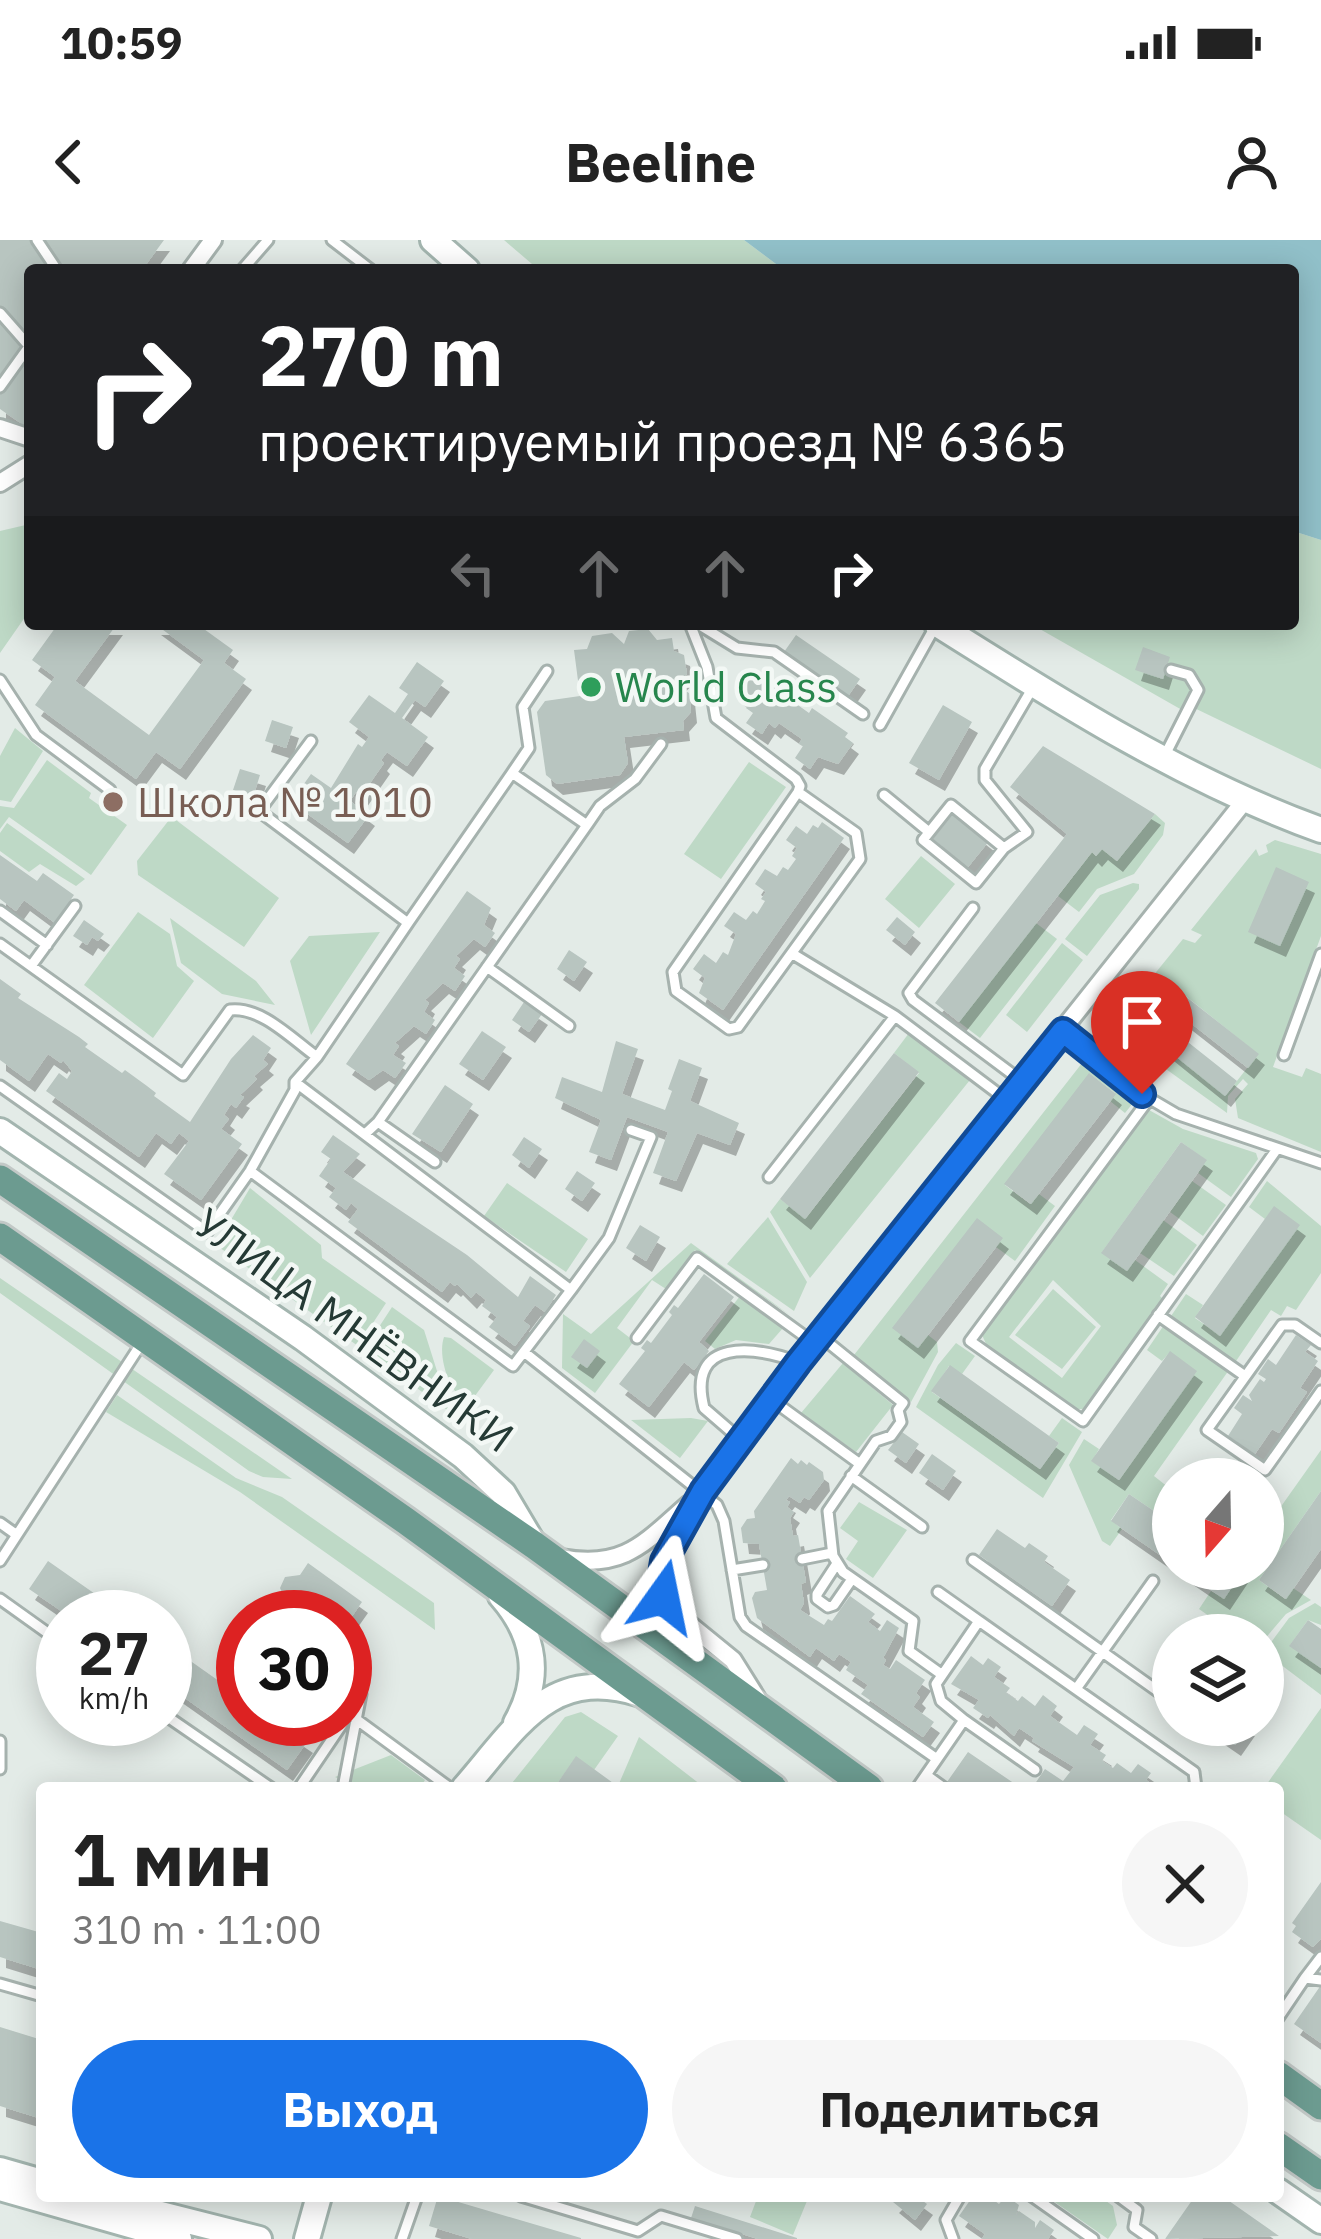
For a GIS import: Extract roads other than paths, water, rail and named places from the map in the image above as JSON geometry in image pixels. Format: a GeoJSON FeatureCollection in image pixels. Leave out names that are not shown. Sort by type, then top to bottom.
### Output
{"type":"FeatureCollection","features":[{"type":"Feature","properties":{"kind":"main road"},"geometry":{"type":"LineString","coordinates":[[433,240],[460,264]]}},
{"type":"Feature","properties":{"kind":"main road"},"geometry":{"type":"LineString","coordinates":[[947,630],[1164,758],[1321,830]]}},
{"type":"Feature","properties":{"kind":"main road","name":"УЛИЦА МНЁВНИКИ"},"geometry":{"type":"LineString","coordinates":[[0,1130],[303,1338],[455,1450],[503,1492],[536,1547],[861,1782]]}},
{"type":"Feature","properties":{"kind":"main road"},"geometry":{"type":"LineString","coordinates":[[0,1179],[536,1547]]}},
{"type":"Feature","properties":{"kind":"main road"},"geometry":{"type":"LineString","coordinates":[[0,1237],[473,1569],[765,1782]]}},
{"type":"Feature","properties":{"kind":"main road"},"geometry":{"type":"LineString","coordinates":[[473,1569],[511,1607],[533,1654],[530,1690],[509,1736]]}},
{"type":"Feature","properties":{"kind":"main road"},"geometry":{"type":"LineString","coordinates":[[469,1782],[548,1699],[580,1685],[606,1685],[647,1696]]}},
{"type":"Feature","properties":{"kind":"main road"},"geometry":{"type":"LineString","coordinates":[[1284,2079],[1321,2105]]}},
{"type":"Feature","properties":{"kind":"main road"},"geometry":{"type":"LineString","coordinates":[[1284,2150],[1321,2176]]}},
{"type":"Feature","properties":{"kind":"main road"},"geometry":{"type":"LineString","coordinates":[[0,2170],[36,2180]]}},
{"type":"Feature","properties":{"kind":"main road"},"geometry":{"type":"LineString","coordinates":[[0,2188],[36,2198]]}},
{"type":"Feature","properties":{"kind":"main road"},"geometry":{"type":"LineString","coordinates":[[1284,2195],[1317,2218]]}},
{"type":"Feature","properties":{"kind":"main road"},"geometry":{"type":"LineString","coordinates":[[49,2202],[179,2239]]}},
{"type":"Feature","properties":{"kind":"main road"},"geometry":{"type":"LineString","coordinates":[[113,2202],[259,2239]]}},
{"type":"Feature","properties":{"kind":"main road"},"geometry":{"type":"LineString","coordinates":[[307,2239],[317,2202]]}},
{"type":"Feature","properties":{"kind":"street"},"geometry":{"type":"LineString","coordinates":[[195,264],[213,240]]}},
{"type":"Feature","properties":{"kind":"street"},"geometry":{"type":"LineString","coordinates":[[768,1714],[733,1660],[674,1613],[663,1597],[664,1561],[703,1491],[770,1399],[1246,799]]}},
{"type":"Feature","properties":{"kind":"street"},"geometry":{"type":"LineString","coordinates":[[536,1547],[576,1560],[633,1553],[703,1491]]}},
{"type":"Feature","properties":{"kind":"lane"},"geometry":{"type":"LineString","coordinates":[[247,264],[268,240]]}},
{"type":"Feature","properties":{"kind":"lane"},"geometry":{"type":"LineString","coordinates":[[332,240],[363,264]]}},
{"type":"Feature","properties":{"kind":"lane"},"geometry":{"type":"LineString","coordinates":[[0,313],[24,339]]}},
{"type":"Feature","properties":{"kind":"lane"},"geometry":{"type":"LineString","coordinates":[[0,387],[24,354]]}},
{"type":"Feature","properties":{"kind":"lane"},"geometry":{"type":"LineString","coordinates":[[696,630],[716,718],[796,779],[799,792],[856,833],[860,860],[738,1027],[729,1029],[676,992],[672,983],[678,961],[799,792]]}},
{"type":"Feature","properties":{"kind":"lane"},"geometry":{"type":"LineString","coordinates":[[705,630],[737,648],[774,652],[862,714]]}},
{"type":"Feature","properties":{"kind":"lane"},"geometry":{"type":"LineString","coordinates":[[880,725],[934,630]]}},
{"type":"Feature","properties":{"kind":"lane"},"geometry":{"type":"LineString","coordinates":[[0,1086],[207,1232],[250,1171],[295,1090],[295,1082],[317,1057],[530,748],[524,707],[548,670]]}},
{"type":"Feature","properties":{"kind":"lane"},"geometry":{"type":"LineString","coordinates":[[1164,758],[1198,690],[1189,675],[1172,670]]}},
{"type":"Feature","properties":{"kind":"lane"},"geometry":{"type":"LineString","coordinates":[[0,680],[36,735],[110,790]]}},
{"type":"Feature","properties":{"kind":"lane"},"geometry":{"type":"LineString","coordinates":[[1004,848],[951,805],[923,840],[976,883],[1004,848],[1027,832],[985,780],[985,770],[1034,684]]}},
{"type":"Feature","properties":{"kind":"lane"},"geometry":{"type":"LineString","coordinates":[[311,741],[259,811],[408,922]]}},
{"type":"Feature","properties":{"kind":"lane"},"geometry":{"type":"LineString","coordinates":[[364,1134],[378,1122],[600,806],[635,779],[661,744]]}},
{"type":"Feature","properties":{"kind":"lane"},"geometry":{"type":"LineString","coordinates":[[512,772],[586,825]]}},
{"type":"Feature","properties":{"kind":"lane"},"geometry":{"type":"LineString","coordinates":[[884,795],[929,832]]}},
{"type":"Feature","properties":{"kind":"lane"},"geometry":{"type":"LineString","coordinates":[[31,966],[75,906]]}},
{"type":"Feature","properties":{"kind":"lane"},"geometry":{"type":"LineString","coordinates":[[973,908],[909,993],[1023,1082]]}},
{"type":"Feature","properties":{"kind":"lane"},"geometry":{"type":"LineString","coordinates":[[0,911],[47,945]]}},
{"type":"Feature","properties":{"kind":"lane"},"geometry":{"type":"LineString","coordinates":[[0,944],[183,1075],[230,1010],[242,1008],[317,1057]]}},
{"type":"Feature","properties":{"kind":"lane"},"geometry":{"type":"LineString","coordinates":[[793,954],[895,1016],[1008,1101]]}},
{"type":"Feature","properties":{"kind":"lane"},"geometry":{"type":"LineString","coordinates":[[1284,1054],[1321,954]]}},
{"type":"Feature","properties":{"kind":"lane"},"geometry":{"type":"LineString","coordinates":[[487,967],[569,1026]]}},
{"type":"Feature","properties":{"kind":"lane"},"geometry":{"type":"LineString","coordinates":[[769,1177],[895,1016]]}},
{"type":"Feature","properties":{"kind":"lane"},"geometry":{"type":"LineString","coordinates":[[1063,1031],[1149,1099],[1186,1119],[1321,1163]]}},
{"type":"Feature","properties":{"kind":"lane"},"geometry":{"type":"LineString","coordinates":[[295,1082],[571,1290]]}},
{"type":"Feature","properties":{"kind":"lane"},"geometry":{"type":"LineString","coordinates":[[1149,1099],[970,1341],[1083,1421],[1277,1149]]}},
{"type":"Feature","properties":{"kind":"lane"},"geometry":{"type":"LineString","coordinates":[[378,1122],[435,1162]]}},
{"type":"Feature","properties":{"kind":"lane"},"geometry":{"type":"LineString","coordinates":[[250,1171],[513,1366],[608,1238],[651,1137],[632,1130]]}},
{"type":"Feature","properties":{"kind":"lane"},"geometry":{"type":"LineString","coordinates":[[637,1338],[698,1258],[903,1403],[898,1410],[901,1422],[891,1436],[876,1441],[828,1510],[832,1553],[836,1565],[913,1621],[909,1651],[941,1674]]}},
{"type":"Feature","properties":{"kind":"lane"},"geometry":{"type":"LineString","coordinates":[[1158,1316],[1245,1376]]}},
{"type":"Feature","properties":{"kind":"lane"},"geometry":{"type":"LineString","coordinates":[[1321,1343],[1291,1323],[1282,1325],[1207,1430],[1265,1470],[1321,1390]]}},
{"type":"Feature","properties":{"kind":"lane"},"geometry":{"type":"LineString","coordinates":[[0,1561],[145,1338]]}},
{"type":"Feature","properties":{"kind":"lane"},"geometry":{"type":"LineString","coordinates":[[741,1440],[704,1408],[701,1389],[709,1365],[738,1348],[798,1363]]}},
{"type":"Feature","properties":{"kind":"lane"},"geometry":{"type":"LineString","coordinates":[[524,1352],[718,1504],[740,1618],[746,1626],[937,1760]]}},
{"type":"Feature","properties":{"kind":"lane"},"geometry":{"type":"LineString","coordinates":[[770,1399],[860,1464]]}},
{"type":"Feature","properties":{"kind":"lane"},"geometry":{"type":"LineString","coordinates":[[851,1476],[922,1527]]}},
{"type":"Feature","properties":{"kind":"lane"},"geometry":{"type":"LineString","coordinates":[[0,1523],[17,1535]]}},
{"type":"Feature","properties":{"kind":"lane"},"geometry":{"type":"LineString","coordinates":[[802,1559],[832,1553]]}},
{"type":"Feature","properties":{"kind":"lane"},"geometry":{"type":"LineString","coordinates":[[973,1559],[1152,1687]]}},
{"type":"Feature","properties":{"kind":"lane"},"geometry":{"type":"LineString","coordinates":[[732,1570],[763,1565]]}},
{"type":"Feature","properties":{"kind":"lane"},"geometry":{"type":"LineString","coordinates":[[836,1565],[817,1594],[819,1601],[834,1605],[853,1579]]}},
{"type":"Feature","properties":{"kind":"lane"},"geometry":{"type":"LineString","coordinates":[[1076,1688],[1152,1582]]}},
{"type":"Feature","properties":{"kind":"lane"},"geometry":{"type":"LineString","coordinates":[[938,1592],[1194,1772],[1195,1782]]}},
{"type":"Feature","properties":{"kind":"lane"},"geometry":{"type":"LineString","coordinates":[[0,1600],[36,1625]]}},
{"type":"Feature","properties":{"kind":"lane"},"geometry":{"type":"LineString","coordinates":[[979,1621],[941,1674],[937,1695],[1035,1770]]}},
{"type":"Feature","properties":{"kind":"lane"},"geometry":{"type":"LineString","coordinates":[[921,1782],[964,1720]]}},
{"type":"Feature","properties":{"kind":"lane"},"geometry":{"type":"LineString","coordinates":[[372,1731],[442,1782]]}},
{"type":"Feature","properties":{"kind":"lane"},"geometry":{"type":"LineString","coordinates":[[192,1734],[262,1782]]}},
{"type":"Feature","properties":{"kind":"lane"},"geometry":{"type":"LineString","coordinates":[[0,1741],[0,1768]]}},
{"type":"Feature","properties":{"kind":"lane"},"geometry":{"type":"LineString","coordinates":[[303,1782],[330,1746]]}},
{"type":"Feature","properties":{"kind":"lane"},"geometry":{"type":"LineString","coordinates":[[345,1782],[349,1746]]}},
{"type":"Feature","properties":{"kind":"lane"},"geometry":{"type":"LineString","coordinates":[[926,1775],[936,1782]]}},
{"type":"Feature","properties":{"kind":"lane"},"geometry":{"type":"LineString","coordinates":[[1284,2009],[1321,1957]]}},
{"type":"Feature","properties":{"kind":"lane"},"geometry":{"type":"LineString","coordinates":[[1305,1978],[1321,1980]]}},
{"type":"Feature","properties":{"kind":"lane"},"geometry":{"type":"LineString","coordinates":[[0,1984],[36,1994]]}},
{"type":"Feature","properties":{"kind":"lane"},"geometry":{"type":"LineString","coordinates":[[402,2239],[415,2202]]}},
{"type":"Feature","properties":{"kind":"lane"},"geometry":{"type":"LineString","coordinates":[[541,2202],[638,2231],[661,2216],[737,2239]]}},
{"type":"Feature","properties":{"kind":"lane"},"geometry":{"type":"LineString","coordinates":[[953,2239],[946,2220],[956,2202]]}},
{"type":"Feature","properties":{"kind":"lane"},"geometry":{"type":"LineString","coordinates":[[1040,2202],[1093,2239]]}},
{"type":"Feature","properties":{"kind":"lane"},"geometry":{"type":"LineString","coordinates":[[1126,2202],[1137,2210],[1127,2239]]}},
{"type":"Feature","properties":{"kind":"lane"},"geometry":{"type":"LineString","coordinates":[[1134,2227],[1151,2239]]}},
{"type":"Feature","properties":{"kind":"water"},"geometry":{"type":"Polygon","coordinates":[[[744,240],[1321,240],[1321,540],[1299,533],[1299,264],[776,264],[744,240]]]}},
{"type":"Feature","properties":{"kind":"place","name":"World Class"},"geometry":{"type":"Point","coordinates":[591,687]}},
{"type":"Feature","properties":{"kind":"place","name":"Школа № 1010"},"geometry":{"type":"Point","coordinates":[113,802]}}]}
